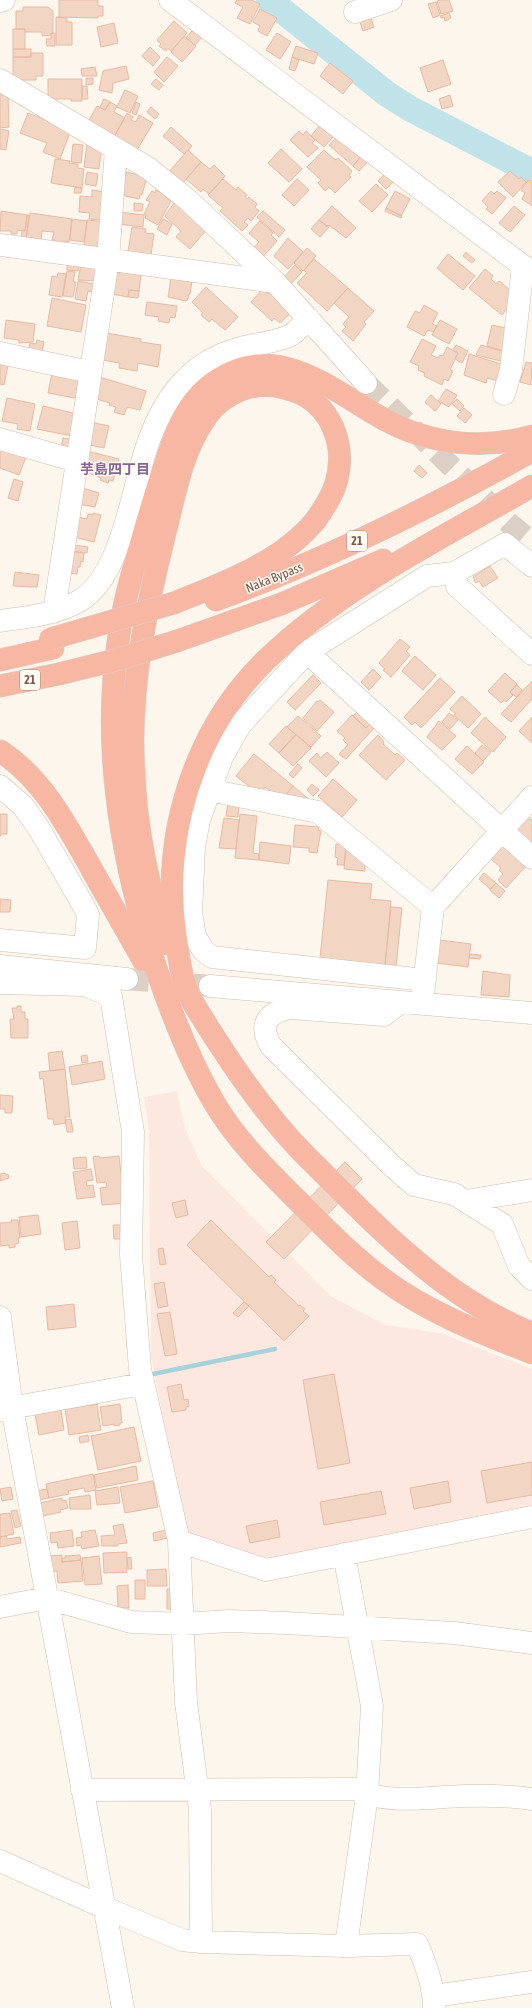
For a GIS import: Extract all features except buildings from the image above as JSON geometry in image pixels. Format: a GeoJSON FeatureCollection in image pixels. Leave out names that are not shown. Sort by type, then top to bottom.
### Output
{"type":"FeatureCollection","features":[{"type":"Feature","properties":{"kind":"highway"},"geometry":{"type":"LineString","coordinates":[[532,436],[504,442],[480,444],[456,443],[431,438],[410,432],[389,422],[366,410],[328,384],[288,368],[268,366],[250,367],[233,371],[217,379],[202,391],[189,406],[178,427],[166,460],[129,585],[118,639],[114,682],[114,762],[124,846],[141,922],[168,1003],[201,1080],[216,1107],[236,1135],[258,1160],[357,1259],[386,1282],[424,1304],[488,1335],[532,1353]]}},
{"type":"Feature","properties":{"kind":"highway"},"geometry":{"type":"LineString","coordinates":[[175,609],[261,563],[293,542],[314,522],[327,504],[336,485],[340,467],[340,449],[335,431],[327,415],[314,402],[298,392],[280,386],[263,386],[244,389],[228,396],[215,407],[193,438],[174,496],[150,596],[138,665],[134,705],[133,747],[137,816],[150,889],[170,950],[187,990],[202,1018],[232,1064],[284,1134],[386,1236],[424,1269],[459,1294],[488,1312],[532,1333]]}},
{"type":"Feature","properties":{"kind":"highway","name":"Naka Bypass"},"geometry":{"type":"LineString","coordinates":[[0,660],[175,609],[285,573],[368,536],[438,502],[532,451]]}},
{"type":"Feature","properties":{"kind":"highway"},"geometry":{"type":"LineString","coordinates":[[187,990],[178,954],[172,894],[173,860],[178,824],[185,793],[200,757],[218,723],[239,691],[265,661],[298,632],[335,604],[389,569],[532,485]]}},
{"type":"Feature","properties":{"kind":"highway","name":"Naka Bypass"},"geometry":{"type":"LineString","coordinates":[[0,686],[59,674],[119,659],[177,641],[281,604],[386,559],[532,485]]}},
{"type":"Feature","properties":{"kind":"highway"},"geometry":{"type":"LineString","coordinates":[[0,651],[51,644]]}},
{"type":"Feature","properties":{"kind":"highway"},"geometry":{"type":"LineString","coordinates":[[0,751],[30,775],[63,819],[168,1003]]}},
{"type":"Feature","properties":{"kind":"street"},"geometry":{"type":"LineString","coordinates":[[0,1],[4,0]]}},
{"type":"Feature","properties":{"kind":"street"},"geometry":{"type":"LineString","coordinates":[[170,0],[527,269],[511,370],[504,394]]}},
{"type":"Feature","properties":{"kind":"street"},"geometry":{"type":"LineString","coordinates":[[355,12],[391,0]]}},
{"type":"Feature","properties":{"kind":"street"},"geometry":{"type":"LineString","coordinates":[[0,80],[148,168],[188,200],[275,282],[366,383]]}},
{"type":"Feature","properties":{"kind":"street"},"geometry":{"type":"LineString","coordinates":[[54,612],[108,260],[116,149]]}},
{"type":"Feature","properties":{"kind":"street"},"geometry":{"type":"LineString","coordinates":[[0,245],[275,282]]}},
{"type":"Feature","properties":{"kind":"street"},"geometry":{"type":"LineString","coordinates":[[0,621],[54,612],[80,601],[96,586],[108,568],[120,543],[145,451],[155,424],[168,400],[182,382],[199,366],[216,356],[235,349],[275,341],[291,335],[309,319]]}},
{"type":"Feature","properties":{"kind":"street"},"geometry":{"type":"LineString","coordinates":[[0,353],[90,372]]}},
{"type":"Feature","properties":{"kind":"street"},"geometry":{"type":"LineString","coordinates":[[0,439],[76,461]]}},
{"type":"Feature","properties":{"kind":"street"},"geometry":{"type":"LineString","coordinates":[[425,980],[212,957],[203,950],[195,936],[191,913],[191,880],[194,847],[199,820],[222,757],[240,725],[306,652],[427,576],[454,573],[506,544],[532,566]]}},
{"type":"Feature","properties":{"kind":"street"},"geometry":{"type":"LineString","coordinates":[[454,573],[457,586],[532,654]]}},
{"type":"Feature","properties":{"kind":"street"},"geometry":{"type":"LineString","coordinates":[[306,652],[532,858]]}},
{"type":"Feature","properties":{"kind":"street"},"geometry":{"type":"LineString","coordinates":[[0,786],[23,806],[38,826],[88,915],[85,948],[0,940]]}},
{"type":"Feature","properties":{"kind":"street"},"geometry":{"type":"LineString","coordinates":[[209,790],[318,812],[433,907]]}},
{"type":"Feature","properties":{"kind":"street"},"geometry":{"type":"LineString","coordinates":[[532,797],[433,907],[425,980],[412,1002],[384,1015],[291,1008],[280,1010],[270,1017],[266,1026],[265,1036],[270,1046],[391,1165],[414,1185],[454,1194],[502,1224],[519,1266],[532,1279]]}},
{"type":"Feature","properties":{"kind":"street"},"geometry":{"type":"LineString","coordinates":[[0,966],[127,979]]}},
{"type":"Feature","properties":{"kind":"street"},"geometry":{"type":"LineString","coordinates":[[0,983],[84,986],[110,996],[132,1132],[131,1255],[141,1377],[179,1541],[186,1702],[200,1810],[201,1942]]}},
{"type":"Feature","properties":{"kind":"street"},"geometry":{"type":"LineString","coordinates":[[210,986],[532,1013]]}},
{"type":"Feature","properties":{"kind":"street"},"geometry":{"type":"LineString","coordinates":[[466,1201],[532,1190]]}},
{"type":"Feature","properties":{"kind":"street"},"geometry":{"type":"LineString","coordinates":[[0,1317],[7,1404],[47,1598],[123,2008]]}},
{"type":"Feature","properties":{"kind":"street"},"geometry":{"type":"LineString","coordinates":[[7,1404],[141,1377]]}},
{"type":"Feature","properties":{"kind":"street"},"geometry":{"type":"LineString","coordinates":[[179,1541],[266,1570],[532,1517]]}},
{"type":"Feature","properties":{"kind":"street"},"geometry":{"type":"LineString","coordinates":[[344,1554],[372,1706],[367,1795],[346,1946]]}},
{"type":"Feature","properties":{"kind":"street"},"geometry":{"type":"LineString","coordinates":[[0,1607],[47,1598],[131,1622],[183,1624],[229,1621],[358,1627],[454,1633],[532,1643]]}},
{"type":"Feature","properties":{"kind":"street"},"geometry":{"type":"LineString","coordinates":[[82,1790],[355,1789],[367,1795],[422,1800],[463,1796],[508,1795],[532,1799]]}},
{"type":"Feature","properties":{"kind":"street"},"geometry":{"type":"LineString","coordinates":[[0,1861],[104,1908],[182,1940],[201,1942],[346,1946],[417,1944],[426,1963],[434,2002],[532,1982]]}},
{"type":"Feature","properties":{"kind":"shaded area"},"geometry":{"type":"Polygon","coordinates":[[[177,1091],[185,1128],[202,1166],[332,1297],[386,1325],[440,1333],[532,1369],[532,1506],[269,1560],[186,1533],[151,1357],[149,1132],[144,1097],[177,1091]]]}},
{"type":"Feature","properties":{"kind":"waterway"},"geometry":{"type":"LineString","coordinates":[[269,0],[387,94],[409,108],[532,172]]}},
{"type":"Feature","properties":{"kind":"waterway"},"geometry":{"type":"LineString","coordinates":[[148,1375],[275,1349]]}},
{"type":"Feature","properties":{"kind":"tunnel"},"geometry":{"type":"LineString","coordinates":[[366,383],[510,524],[532,542]]}},
{"type":"Feature","properties":{"kind":"tunnel"},"geometry":{"type":"LineString","coordinates":[[127,979],[210,986]]}},
{"type":"Feature","properties":{"kind":"district","name":"芋島四丁目"},"geometry":{"type":"Point","coordinates":[115,469]}}]}
